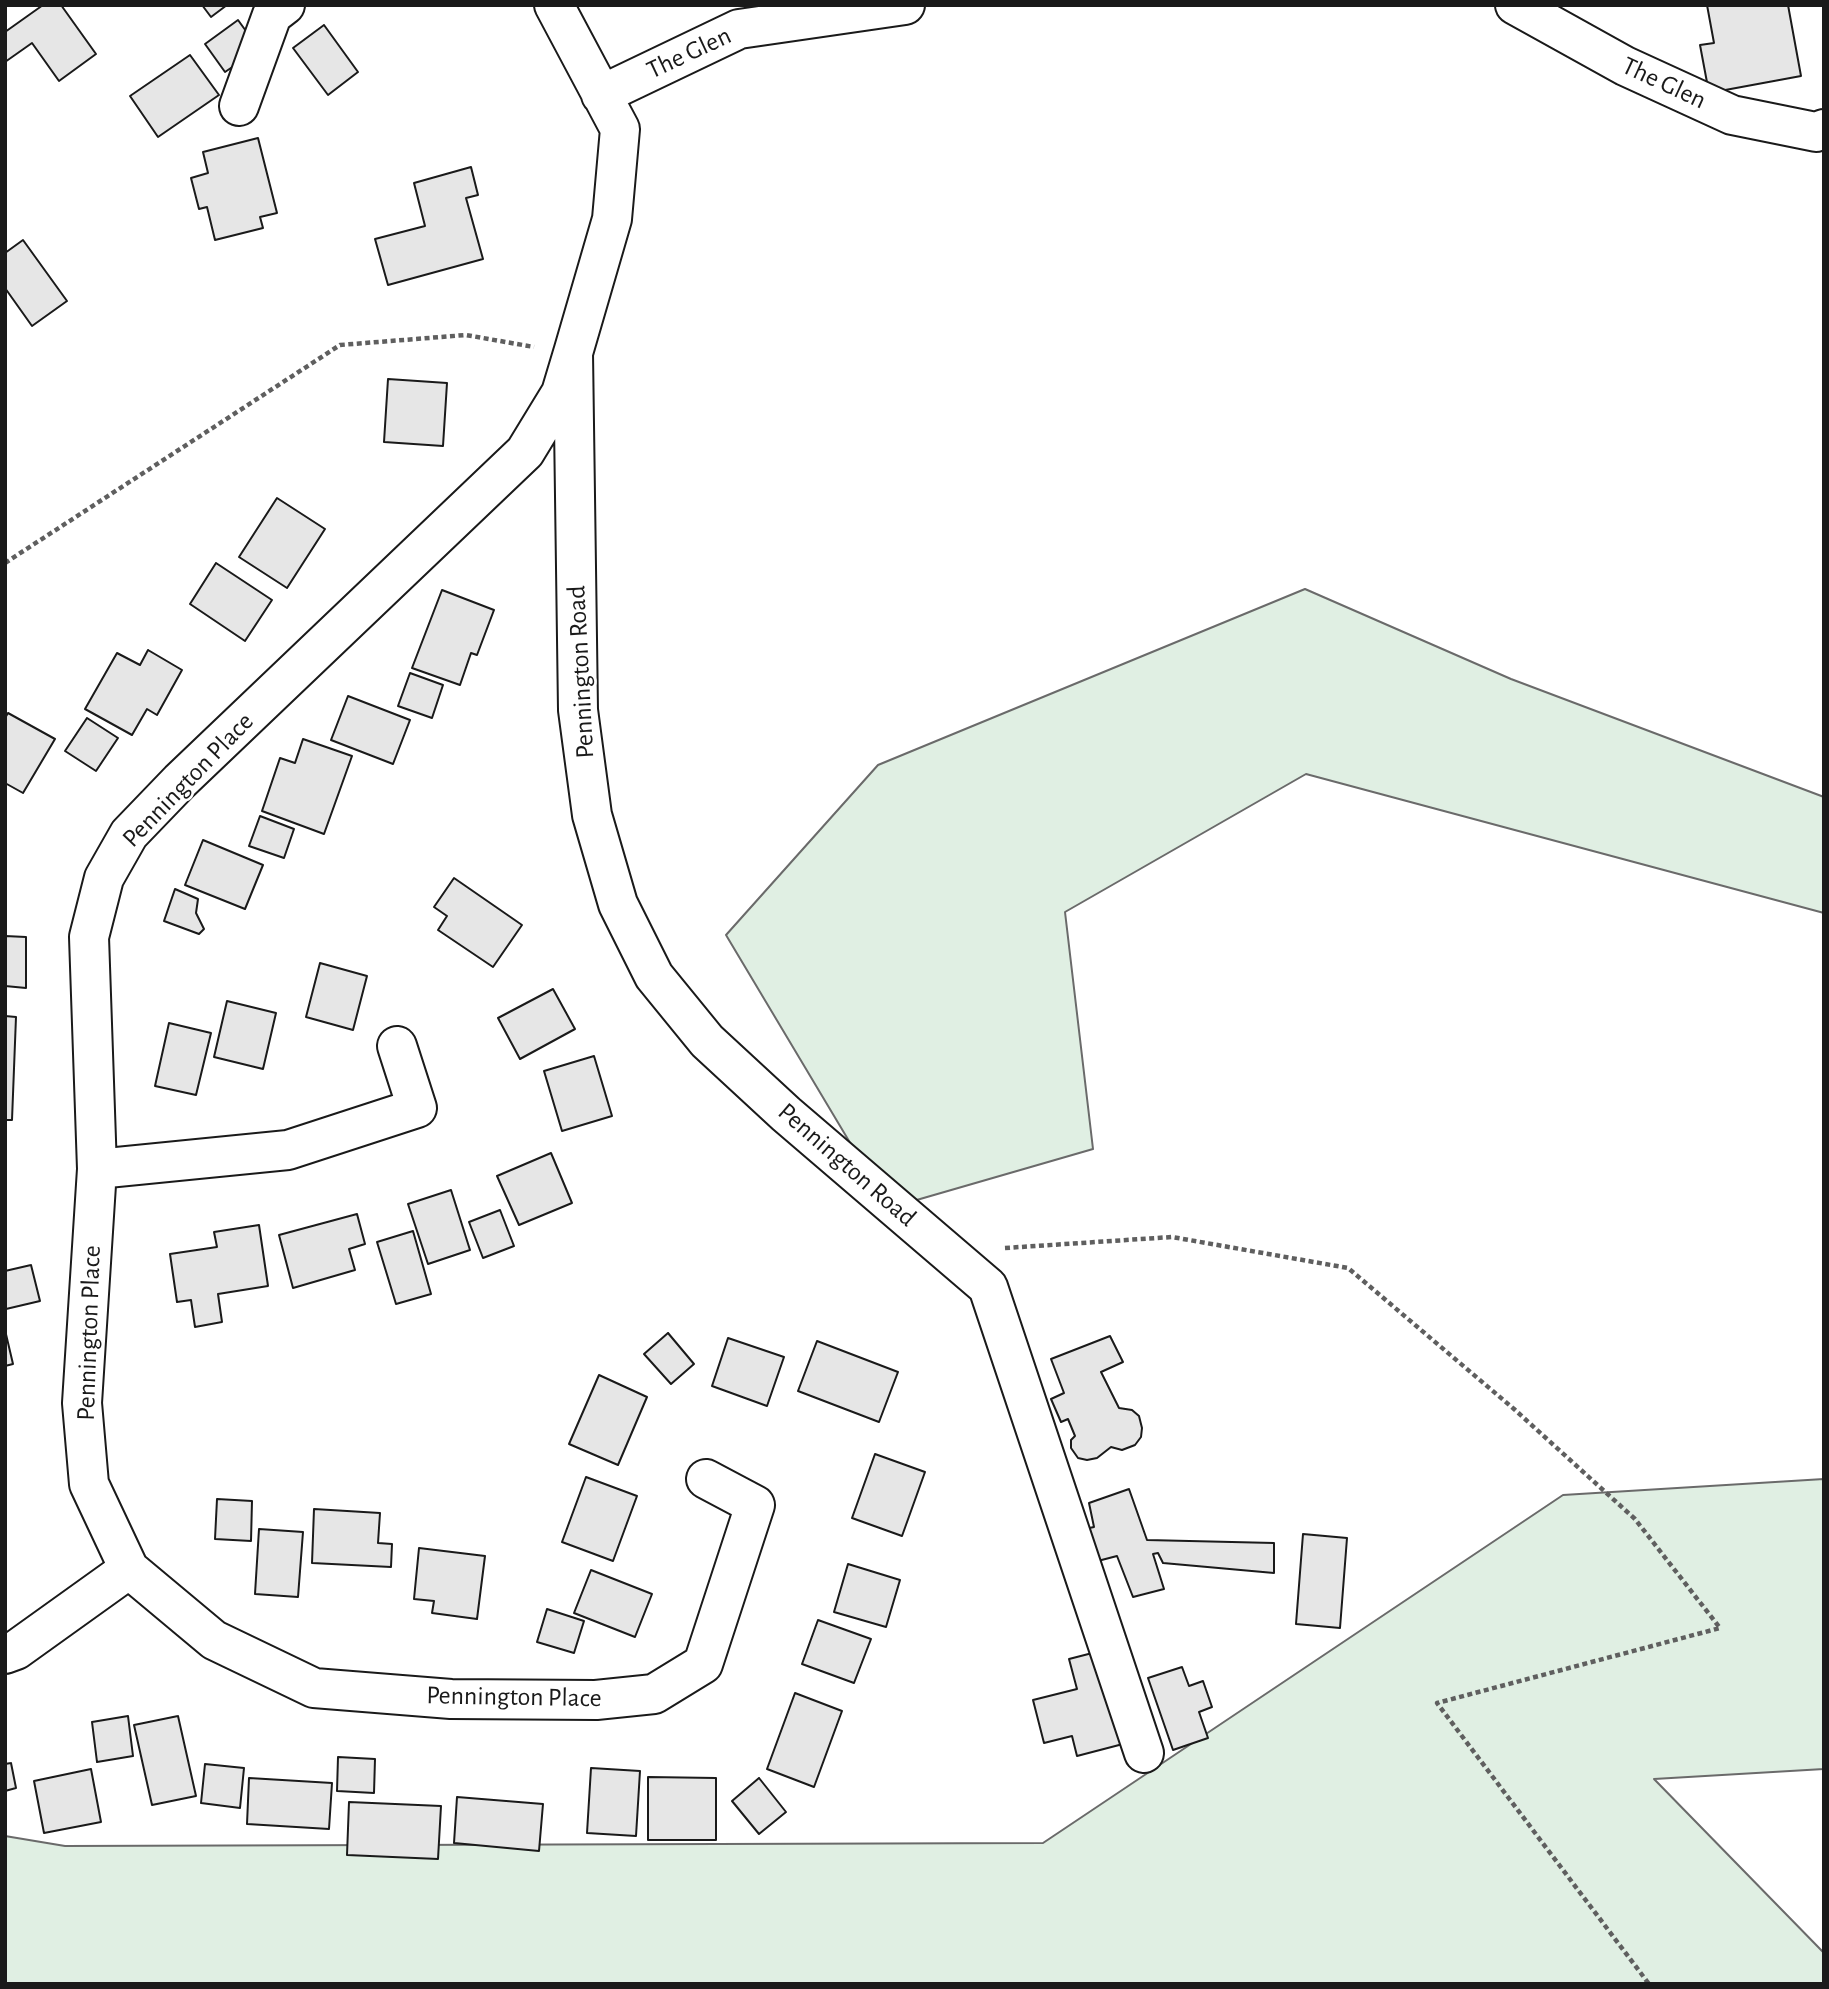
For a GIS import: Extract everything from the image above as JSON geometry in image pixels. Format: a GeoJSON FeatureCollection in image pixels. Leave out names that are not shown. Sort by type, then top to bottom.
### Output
{"type":"FeatureCollection","features":[{"type":"Feature","properties":{"kind":"street"},"geometry":{"type":"LineString","coordinates":[[239,106],[272,15],[285,5]]}},
{"type":"Feature","properties":{"kind":"street","name":"Pennington Road"},"geometry":{"type":"LineString","coordinates":[[554,5],[620,129],[612,219],[573,354],[578,710],[592,815],[618,904],[654,976],[707,1041],[786,1114],[988,1287],[1144,1753]]}},
{"type":"Feature","properties":{"kind":"street","name":"The Glen"},"geometry":{"type":"LineString","coordinates":[[601,94],[738,29],[905,5]]}},
{"type":"Feature","properties":{"kind":"street","name":"The Glen"},"geometry":{"type":"LineString","coordinates":[[1515,5],[1625,66],[1732,115],[1816,132],[1824,129]]}},
{"type":"Feature","properties":{"kind":"street","name":"Pennington Place"},"geometry":{"type":"LineString","coordinates":[[573,354],[561,393],[525,452],[199,762],[128,834],[104,878],[89,937],[97,1169],[82,1403],[89,1484],[129,1569],[214,1640],[314,1688],[451,1699],[596,1700],[654,1694],[704,1664],[755,1505],[706,1479]]}},
{"type":"Feature","properties":{"kind":"street"},"geometry":{"type":"LineString","coordinates":[[97,1169],[288,1150],[417,1108],[397,1046]]}},
{"type":"Feature","properties":{"kind":"street"},"geometry":{"type":"LineString","coordinates":[[5,1654],[16,1650],[129,1569]]}},
{"type":"Feature","properties":{"kind":"path"},"geometry":{"type":"LineString","coordinates":[[5,563],[340,345],[466,335],[573,354]]}},
{"type":"Feature","properties":{"kind":"path"},"geometry":{"type":"LineString","coordinates":[[947,1251],[1172,1237],[1349,1268],[1514,1409],[1635,1519],[1720,1628],[1437,1703],[1649,1984]]}},
{"type":"Feature","properties":{"kind":"green space"},"geometry":{"type":"Polygon","coordinates":[[[1305,589],[1511,679],[1824,797],[1824,913],[1306,774],[1065,912],[1093,1149],[889,1208],[726,935],[878,765],[1305,589]]]}},
{"type":"Feature","properties":{"kind":"green space"},"geometry":{"type":"Polygon","coordinates":[[[1824,1479],[1824,1769],[1654,1779],[1824,1953],[1824,1984],[5,1984],[5,1836],[65,1846],[1043,1843],[1563,1495],[1824,1479]]]}},
{"type":"Feature","properties":{"kind":"building"},"geometry":{"type":"Polygon","coordinates":[[[43,5],[61,5],[96,54],[59,81],[32,43],[5,62],[5,32],[43,5]]]}},
{"type":"Feature","properties":{"kind":"building"},"geometry":{"type":"Polygon","coordinates":[[[202,5],[227,5],[211,17],[202,5]]]}},
{"type":"Feature","properties":{"kind":"building"},"geometry":{"type":"Polygon","coordinates":[[[1707,5],[1788,5],[1801,76],[1709,93],[1700,45],[1714,43],[1707,5]]]}},
{"type":"Feature","properties":{"kind":"building"},"geometry":{"type":"Polygon","coordinates":[[[238,20],[259,49],[225,72],[205,44],[238,20]]]}},
{"type":"Feature","properties":{"kind":"building"},"geometry":{"type":"Polygon","coordinates":[[[324,25],[358,72],[328,95],[293,48],[324,25]]]}},
{"type":"Feature","properties":{"kind":"building"},"geometry":{"type":"Polygon","coordinates":[[[190,55],[219,95],[158,137],[130,96],[190,55]]]}},
{"type":"Feature","properties":{"kind":"building"},"geometry":{"type":"Polygon","coordinates":[[[258,138],[277,213],[260,217],[263,228],[215,240],[207,207],[199,209],[191,178],[208,173],[203,152],[258,138]]]}},
{"type":"Feature","properties":{"kind":"building"},"geometry":{"type":"Polygon","coordinates":[[[471,167],[478,195],[466,198],[483,259],[388,285],[375,239],[425,226],[414,183],[471,167]]]}},
{"type":"Feature","properties":{"kind":"building"},"geometry":{"type":"Polygon","coordinates":[[[23,240],[67,301],[32,326],[5,288],[5,253],[23,240]]]}},
{"type":"Feature","properties":{"kind":"building"},"geometry":{"type":"Polygon","coordinates":[[[388,379],[447,383],[443,446],[384,442],[388,379]]]}},
{"type":"Feature","properties":{"kind":"building"},"geometry":{"type":"Polygon","coordinates":[[[277,498],[325,529],[287,588],[239,557],[277,498]]]}},
{"type":"Feature","properties":{"kind":"building"},"geometry":{"type":"Polygon","coordinates":[[[216,563],[272,600],[245,641],[190,604],[216,563]]]}},
{"type":"Feature","properties":{"kind":"building"},"geometry":{"type":"Polygon","coordinates":[[[442,590],[494,610],[477,655],[471,653],[460,685],[412,668],[442,590]]]}},
{"type":"Feature","properties":{"kind":"building"},"geometry":{"type":"Polygon","coordinates":[[[148,650],[182,670],[157,715],[147,709],[132,735],[85,709],[117,653],[140,665],[148,650]]]}},
{"type":"Feature","properties":{"kind":"building"},"geometry":{"type":"Polygon","coordinates":[[[410,673],[443,685],[432,718],[398,706],[410,673]]]}},
{"type":"Feature","properties":{"kind":"building"},"geometry":{"type":"Polygon","coordinates":[[[348,696],[410,720],[393,764],[331,740],[348,696]]]}},
{"type":"Feature","properties":{"kind":"building"},"geometry":{"type":"Polygon","coordinates":[[[8,713],[55,739],[23,793],[5,783],[5,718],[8,713]]]}},
{"type":"Feature","properties":{"kind":"building"},"geometry":{"type":"Polygon","coordinates":[[[87,718],[118,738],[96,771],[65,751],[87,718]]]}},
{"type":"Feature","properties":{"kind":"building"},"geometry":{"type":"Polygon","coordinates":[[[303,739],[352,756],[324,834],[262,811],[280,758],[295,763],[303,739]]]}},
{"type":"Feature","properties":{"kind":"building"},"geometry":{"type":"Polygon","coordinates":[[[260,816],[294,829],[284,858],[249,846],[260,816]]]}},
{"type":"Feature","properties":{"kind":"building"},"geometry":{"type":"Polygon","coordinates":[[[203,840],[263,865],[245,909],[185,885],[203,840]]]}},
{"type":"Feature","properties":{"kind":"building"},"geometry":{"type":"Polygon","coordinates":[[[454,878],[522,925],[493,967],[438,930],[447,916],[434,907],[454,878]]]}},
{"type":"Feature","properties":{"kind":"building"},"geometry":{"type":"Polygon","coordinates":[[[175,889],[198,899],[196,913],[204,929],[199,934],[164,921],[175,889]]]}},
{"type":"Feature","properties":{"kind":"building"},"geometry":{"type":"Polygon","coordinates":[[[5,936],[26,937],[26,988],[5,986],[5,936]]]}},
{"type":"Feature","properties":{"kind":"building"},"geometry":{"type":"Polygon","coordinates":[[[320,963],[367,976],[353,1030],[306,1017],[320,963]]]}},
{"type":"Feature","properties":{"kind":"building"},"geometry":{"type":"Polygon","coordinates":[[[553,989],[575,1029],[520,1059],[498,1018],[553,989]]]}},
{"type":"Feature","properties":{"kind":"building"},"geometry":{"type":"Polygon","coordinates":[[[227,1001],[276,1013],[263,1069],[214,1057],[227,1001]]]}},
{"type":"Feature","properties":{"kind":"building"},"geometry":{"type":"Polygon","coordinates":[[[5,1016],[16,1017],[12,1120],[5,1120],[5,1016]]]}},
{"type":"Feature","properties":{"kind":"building"},"geometry":{"type":"Polygon","coordinates":[[[169,1023],[211,1033],[196,1095],[155,1086],[169,1023]]]}},
{"type":"Feature","properties":{"kind":"building"},"geometry":{"type":"Polygon","coordinates":[[[594,1056],[612,1116],[562,1131],[544,1071],[594,1056]]]}},
{"type":"Feature","properties":{"kind":"building"},"geometry":{"type":"Polygon","coordinates":[[[551,1153],[572,1203],[519,1225],[497,1176],[551,1153]]]}},
{"type":"Feature","properties":{"kind":"building"},"geometry":{"type":"Polygon","coordinates":[[[451,1190],[470,1250],[428,1264],[408,1204],[451,1190]]]}},
{"type":"Feature","properties":{"kind":"building"},"geometry":{"type":"Polygon","coordinates":[[[500,1210],[514,1246],[483,1258],[469,1222],[500,1210]]]}},
{"type":"Feature","properties":{"kind":"building"},"geometry":{"type":"Polygon","coordinates":[[[357,1214],[365,1244],[349,1249],[355,1270],[293,1288],[279,1235],[357,1214]]]}},
{"type":"Feature","properties":{"kind":"building"},"geometry":{"type":"Polygon","coordinates":[[[259,1225],[268,1286],[218,1294],[222,1322],[195,1327],[191,1300],[177,1302],[170,1254],[217,1247],[214,1232],[259,1225]]]}},
{"type":"Feature","properties":{"kind":"building"},"geometry":{"type":"Polygon","coordinates":[[[413,1231],[431,1294],[396,1304],[377,1242],[413,1231]]]}},
{"type":"Feature","properties":{"kind":"building"},"geometry":{"type":"Polygon","coordinates":[[[31,1265],[40,1301],[6,1309],[5,1271],[31,1265]]]}},
{"type":"Feature","properties":{"kind":"building"},"geometry":{"type":"Polygon","coordinates":[[[5,1330],[13,1364],[5,1366],[5,1330]]]}},
{"type":"Feature","properties":{"kind":"building"},"geometry":{"type":"Polygon","coordinates":[[[668,1333],[694,1364],[671,1384],[644,1354],[668,1333]]]}},
{"type":"Feature","properties":{"kind":"building"},"geometry":{"type":"Polygon","coordinates":[[[1110,1336],[1123,1362],[1101,1372],[1119,1408],[1132,1410],[1139,1416],[1141,1437],[1135,1445],[1122,1450],[1111,1447],[1097,1458],[1078,1458],[1071,1448],[1071,1440],[1075,1436],[1068,1419],[1061,1422],[1051,1399],[1064,1393],[1051,1359],[1110,1336]]]}},
{"type":"Feature","properties":{"kind":"building"},"geometry":{"type":"Polygon","coordinates":[[[728,1338],[784,1357],[767,1406],[712,1386],[728,1338]]]}},
{"type":"Feature","properties":{"kind":"building"},"geometry":{"type":"Polygon","coordinates":[[[817,1341],[898,1372],[879,1422],[798,1391],[817,1341]]]}},
{"type":"Feature","properties":{"kind":"building"},"geometry":{"type":"Polygon","coordinates":[[[599,1375],[647,1397],[618,1465],[569,1444],[599,1375]]]}},
{"type":"Feature","properties":{"kind":"building"},"geometry":{"type":"Polygon","coordinates":[[[875,1454],[925,1472],[902,1536],[852,1518],[875,1454]]]}},
{"type":"Feature","properties":{"kind":"building"},"geometry":{"type":"Polygon","coordinates":[[[586,1477],[637,1496],[613,1561],[562,1542],[586,1477]]]}},
{"type":"Feature","properties":{"kind":"building"},"geometry":{"type":"Polygon","coordinates":[[[1129,1489],[1147,1540],[1274,1543],[1274,1573],[1163,1563],[1158,1553],[1153,1554],[1164,1589],[1133,1597],[1117,1556],[1090,1563],[1080,1530],[1094,1527],[1089,1503],[1129,1489]]]}},
{"type":"Feature","properties":{"kind":"building"},"geometry":{"type":"Polygon","coordinates":[[[217,1499],[252,1501],[251,1541],[215,1539],[217,1499]]]}},
{"type":"Feature","properties":{"kind":"building"},"geometry":{"type":"Polygon","coordinates":[[[314,1509],[380,1513],[378,1543],[392,1544],[391,1567],[312,1563],[314,1509]]]}},
{"type":"Feature","properties":{"kind":"building"},"geometry":{"type":"Polygon","coordinates":[[[259,1529],[303,1532],[298,1597],[255,1594],[259,1529]]]}},
{"type":"Feature","properties":{"kind":"building"},"geometry":{"type":"Polygon","coordinates":[[[1303,1534],[1347,1538],[1340,1628],[1296,1624],[1303,1534]]]}},
{"type":"Feature","properties":{"kind":"building"},"geometry":{"type":"Polygon","coordinates":[[[419,1548],[485,1556],[477,1619],[432,1613],[434,1601],[414,1599],[419,1548]]]}},
{"type":"Feature","properties":{"kind":"building"},"geometry":{"type":"Polygon","coordinates":[[[848,1564],[900,1580],[886,1627],[834,1612],[848,1564]]]}},
{"type":"Feature","properties":{"kind":"building"},"geometry":{"type":"Polygon","coordinates":[[[591,1570],[652,1594],[635,1637],[574,1613],[591,1570]]]}},
{"type":"Feature","properties":{"kind":"building"},"geometry":{"type":"Polygon","coordinates":[[[547,1609],[584,1621],[574,1653],[537,1642],[547,1609]]]}},
{"type":"Feature","properties":{"kind":"building"},"geometry":{"type":"Polygon","coordinates":[[[818,1620],[871,1639],[854,1683],[802,1664],[818,1620]]]}},
{"type":"Feature","properties":{"kind":"building"},"geometry":{"type":"Polygon","coordinates":[[[1108,1649],[1123,1744],[1077,1756],[1072,1736],[1044,1743],[1033,1700],[1077,1689],[1069,1659],[1108,1649]]]}},
{"type":"Feature","properties":{"kind":"building"},"geometry":{"type":"Polygon","coordinates":[[[1182,1667],[1189,1686],[1203,1681],[1212,1707],[1199,1712],[1208,1738],[1173,1750],[1148,1678],[1182,1667]]]}},
{"type":"Feature","properties":{"kind":"building"},"geometry":{"type":"Polygon","coordinates":[[[795,1693],[842,1711],[814,1787],[767,1769],[795,1693]]]}},
{"type":"Feature","properties":{"kind":"building"},"geometry":{"type":"Polygon","coordinates":[[[128,1716],[133,1756],[97,1762],[92,1722],[128,1716]]]}},
{"type":"Feature","properties":{"kind":"building"},"geometry":{"type":"Polygon","coordinates":[[[178,1716],[196,1796],[152,1805],[134,1725],[178,1716]]]}},
{"type":"Feature","properties":{"kind":"building"},"geometry":{"type":"Polygon","coordinates":[[[338,1757],[375,1759],[374,1793],[337,1791],[338,1757]]]}},
{"type":"Feature","properties":{"kind":"building"},"geometry":{"type":"Polygon","coordinates":[[[11,1763],[16,1788],[5,1791],[5,1764],[11,1763]]]}},
{"type":"Feature","properties":{"kind":"building"},"geometry":{"type":"Polygon","coordinates":[[[205,1764],[244,1768],[240,1808],[201,1803],[205,1764]]]}},
{"type":"Feature","properties":{"kind":"building"},"geometry":{"type":"Polygon","coordinates":[[[591,1768],[640,1771],[636,1836],[587,1833],[591,1768]]]}},
{"type":"Feature","properties":{"kind":"building"},"geometry":{"type":"Polygon","coordinates":[[[91,1769],[101,1822],[44,1833],[34,1781],[91,1769]]]}},
{"type":"Feature","properties":{"kind":"building"},"geometry":{"type":"Polygon","coordinates":[[[648,1777],[716,1778],[716,1840],[648,1840],[648,1777]]]}},
{"type":"Feature","properties":{"kind":"building"},"geometry":{"type":"Polygon","coordinates":[[[249,1778],[332,1783],[329,1829],[247,1824],[249,1778]]]}},
{"type":"Feature","properties":{"kind":"building"},"geometry":{"type":"Polygon","coordinates":[[[759,1778],[786,1812],[759,1834],[732,1801],[759,1778]]]}},
{"type":"Feature","properties":{"kind":"building"},"geometry":{"type":"Polygon","coordinates":[[[457,1797],[543,1804],[539,1851],[454,1843],[457,1797]]]}},
{"type":"Feature","properties":{"kind":"building"},"geometry":{"type":"Polygon","coordinates":[[[349,1802],[441,1806],[438,1859],[347,1855],[349,1802]]]}}]}
